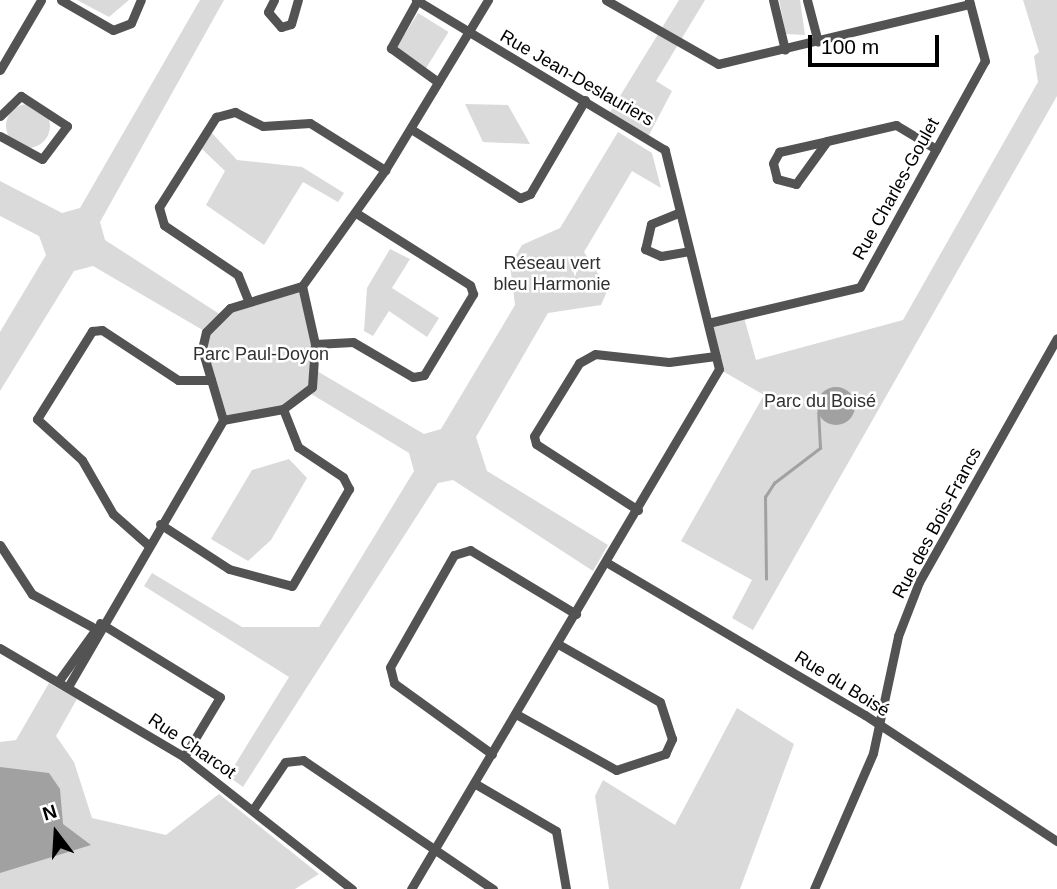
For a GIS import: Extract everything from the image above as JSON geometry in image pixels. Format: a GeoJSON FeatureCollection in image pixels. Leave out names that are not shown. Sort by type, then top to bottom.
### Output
{"type":"FeatureCollection","features":[{"type":"Feature","properties":{"kind":"street"},"geometry":{"type":"LineString","coordinates":[[0,70],[41,0]]}},
{"type":"Feature","properties":{"kind":"street"},"geometry":{"type":"LineString","coordinates":[[61,0],[113,30],[131,23],[141,0]]}},
{"type":"Feature","properties":{"kind":"street"},"geometry":{"type":"LineString","coordinates":[[274,0],[268,12],[281,27],[291,24],[299,0]]}},
{"type":"Feature","properties":{"kind":"street","name":"Rue Jean-Deslauriers"},"geometry":{"type":"LineString","coordinates":[[411,889],[638,510],[719,369],[678,213],[665,150],[416,0],[391,48],[438,82]]}},
{"type":"Feature","properties":{"kind":"street"},"geometry":{"type":"LineString","coordinates":[[60,680],[98,626],[223,420],[202,349],[206,332],[221,315],[248,300],[302,286],[385,170],[488,0]]}},
{"type":"Feature","properties":{"kind":"street"},"geometry":{"type":"LineString","coordinates":[[773,0],[785,50]]}},
{"type":"Feature","properties":{"kind":"street"},"geometry":{"type":"LineString","coordinates":[[807,0],[818,42]]}},
{"type":"Feature","properties":{"kind":"street"},"geometry":{"type":"LineString","coordinates":[[610,1],[718,64],[818,42],[970,2]]}},
{"type":"Feature","properties":{"kind":"street","name":"Rue Charles-Goulet"},"geometry":{"type":"LineString","coordinates":[[708,323],[860,287],[985,61],[970,2]]}},
{"type":"Feature","properties":{"kind":"street"},"geometry":{"type":"LineString","coordinates":[[0,136],[42,159],[67,126],[22,96],[1,111]]}},
{"type":"Feature","properties":{"kind":"street"},"geometry":{"type":"LineString","coordinates":[[411,129],[520,198],[530,194],[585,100]]}},
{"type":"Feature","properties":{"kind":"street"},"geometry":{"type":"LineString","coordinates":[[248,300],[238,275],[164,225],[159,207],[216,117],[235,112],[263,126],[310,123],[385,170]]}},
{"type":"Feature","properties":{"kind":"street"},"geometry":{"type":"LineString","coordinates":[[827,141],[796,184],[778,179],[774,163],[779,152],[896,125],[936,149]]}},
{"type":"Feature","properties":{"kind":"street"},"geometry":{"type":"LineString","coordinates":[[315,344],[353,342],[413,377],[424,375],[473,294],[470,285],[356,213]]}},
{"type":"Feature","properties":{"kind":"street"},"geometry":{"type":"LineString","coordinates":[[678,213],[651,224],[645,248],[661,256],[688,251]]}},
{"type":"Feature","properties":{"kind":"street"},"geometry":{"type":"LineString","coordinates":[[223,420],[283,409],[314,382],[315,344],[302,286]]}},
{"type":"Feature","properties":{"kind":"street"},"geometry":{"type":"LineString","coordinates":[[148,544],[113,514],[82,460],[37,419],[92,331],[102,330],[178,380],[211,380]]}},
{"type":"Feature","properties":{"kind":"street","name":"Rue des Bois-Francs"},"geometry":{"type":"LineString","coordinates":[[814,889],[865,774],[898,636],[919,582],[1057,338]]}},
{"type":"Feature","properties":{"kind":"street"},"geometry":{"type":"LineString","coordinates":[[638,510],[536,444],[534,436],[579,363],[595,355],[669,362],[716,356]]}},
{"type":"Feature","properties":{"kind":"street"},"geometry":{"type":"LineString","coordinates":[[160,524],[229,569],[292,586],[349,489],[343,477],[298,447],[283,409]]}},
{"type":"Feature","properties":{"kind":"street"},"geometry":{"type":"LineString","coordinates":[[0,545],[32,594],[98,626],[220,697],[184,757]]}},
{"type":"Feature","properties":{"kind":"street"},"geometry":{"type":"LineString","coordinates":[[492,754],[394,683],[390,667],[454,555],[470,551],[576,614]]}},
{"type":"Feature","properties":{"kind":"street","name":"Rue du Boisé"},"geometry":{"type":"LineString","coordinates":[[606,562],[878,724],[1057,841]]}},
{"type":"Feature","properties":{"kind":"street"},"geometry":{"type":"LineString","coordinates":[[69,685],[98,626]]}},
{"type":"Feature","properties":{"kind":"street"},"geometry":{"type":"LineString","coordinates":[[516,715],[616,770],[665,754],[672,739],[660,702],[558,644]]}},
{"type":"Feature","properties":{"kind":"street","name":"Rue Charcot"},"geometry":{"type":"LineString","coordinates":[[0,648],[69,685],[184,757],[254,808],[352,889]]}},
{"type":"Feature","properties":{"kind":"street"},"geometry":{"type":"LineString","coordinates":[[254,808],[285,762],[297,758],[432,852],[493,889]]}},
{"type":"Feature","properties":{"kind":"street"},"geometry":{"type":"LineString","coordinates":[[474,783],[556,831],[566,889]]}},
{"type":"Feature","properties":{"kind":"green space"},"geometry":{"type":"Polygon","coordinates":[[[77,0],[129,0],[109,17],[77,0]]]}},
{"type":"Feature","properties":{"kind":"green space"},"geometry":{"type":"Polygon","coordinates":[[[200,0],[224,0],[100,222],[105,240],[221,315],[302,286],[317,371],[424,434],[441,429],[515,305],[510,265],[522,245],[560,228],[618,132],[652,153],[661,188],[632,171],[584,252],[608,289],[601,305],[548,313],[476,437],[487,471],[608,545],[593,571],[453,480],[438,483],[243,787],[228,776],[289,677],[144,586],[152,573],[242,627],[319,627],[414,471],[409,453],[308,392],[297,402],[223,420],[202,349],[206,332],[93,266],[74,271],[0,391],[0,332],[46,255],[39,236],[0,216],[0,181],[62,213],[80,208],[200,0]]]}},
{"type":"Feature","properties":{"kind":"green space"},"geometry":{"type":"Polygon","coordinates":[[[679,0],[705,0],[656,81],[672,91],[648,137],[609,114],[679,0]]]}},
{"type":"Feature","properties":{"kind":"green space"},"geometry":{"type":"Polygon","coordinates":[[[779,0],[800,0],[805,35],[786,34],[779,0]]]}},
{"type":"Feature","properties":{"kind":"green space","name":"Parc du Boisé"},"geometry":{"type":"Polygon","coordinates":[[[1023,0],[1057,0],[1057,96],[753,630],[732,618],[752,580],[681,541],[764,395],[719,369],[708,323],[743,314],[756,360],[903,320],[1038,82],[1034,56],[1039,52],[1023,0]]]}},
{"type":"Feature","properties":{"kind":"green space"},"geometry":{"type":"Polygon","coordinates":[[[418,13],[449,32],[425,69],[395,50],[418,13]]]}},
{"type":"Feature","properties":{"kind":"green space"},"geometry":{"type":"Polygon","coordinates":[[[28,104],[43,111],[50,126],[43,141],[28,148],[13,141],[6,126],[13,111],[28,104]]]}},
{"type":"Feature","properties":{"kind":"green space"},"geometry":{"type":"Polygon","coordinates":[[[465,104],[508,105],[530,144],[483,142],[465,104]]]}},
{"type":"Feature","properties":{"kind":"green space"},"geometry":{"type":"Polygon","coordinates":[[[210,131],[237,160],[302,167],[344,193],[338,202],[303,182],[264,245],[206,205],[225,171],[201,148],[210,131]]]}},
{"type":"Feature","properties":{"kind":"green space"},"geometry":{"type":"Polygon","coordinates":[[[390,249],[410,259],[392,288],[439,318],[427,337],[389,311],[373,336],[364,331],[367,288],[390,249]]]}},
{"type":"Feature","properties":{"kind":"green space"},"geometry":{"type":"Polygon","coordinates":[[[289,459],[307,478],[271,540],[248,561],[211,539],[252,470],[289,459]]]}},
{"type":"Feature","properties":{"kind":"green space"},"geometry":{"type":"Polygon","coordinates":[[[49,683],[77,699],[56,736],[74,762],[92,818],[166,835],[219,794],[319,874],[295,889],[0,889],[0,742],[16,740],[49,683]]]}},
{"type":"Feature","properties":{"kind":"green space"},"geometry":{"type":"Polygon","coordinates":[[[737,708],[794,744],[740,889],[609,889],[595,796],[603,780],[675,825],[737,708]]]}},
{"type":"Feature","properties":{"kind":"shaded area"},"geometry":{"type":"Polygon","coordinates":[[[836,387],[849,393],[855,406],[849,419],[836,425],[823,419],[817,406],[823,393],[836,387]]]}},
{"type":"Feature","properties":{"kind":"shaded area"},"geometry":{"type":"Polygon","coordinates":[[[0,767],[49,773],[60,789],[63,824],[91,845],[0,873],[0,767]]]}},
{"type":"Feature","properties":{"kind":"waterway"},"geometry":{"type":"LineString","coordinates":[[766,579],[765,497],[774,483],[820,448],[818,413]]}},
{"type":"Feature","properties":{"kind":"park label","name":"Réseau vert bleu Harmonie"},"geometry":{"type":"Point","coordinates":[552,274]}},
{"type":"Feature","properties":{"kind":"park label","name":"Parc Paul-Doyon"},"geometry":{"type":"Point","coordinates":[261,354]}}]}
